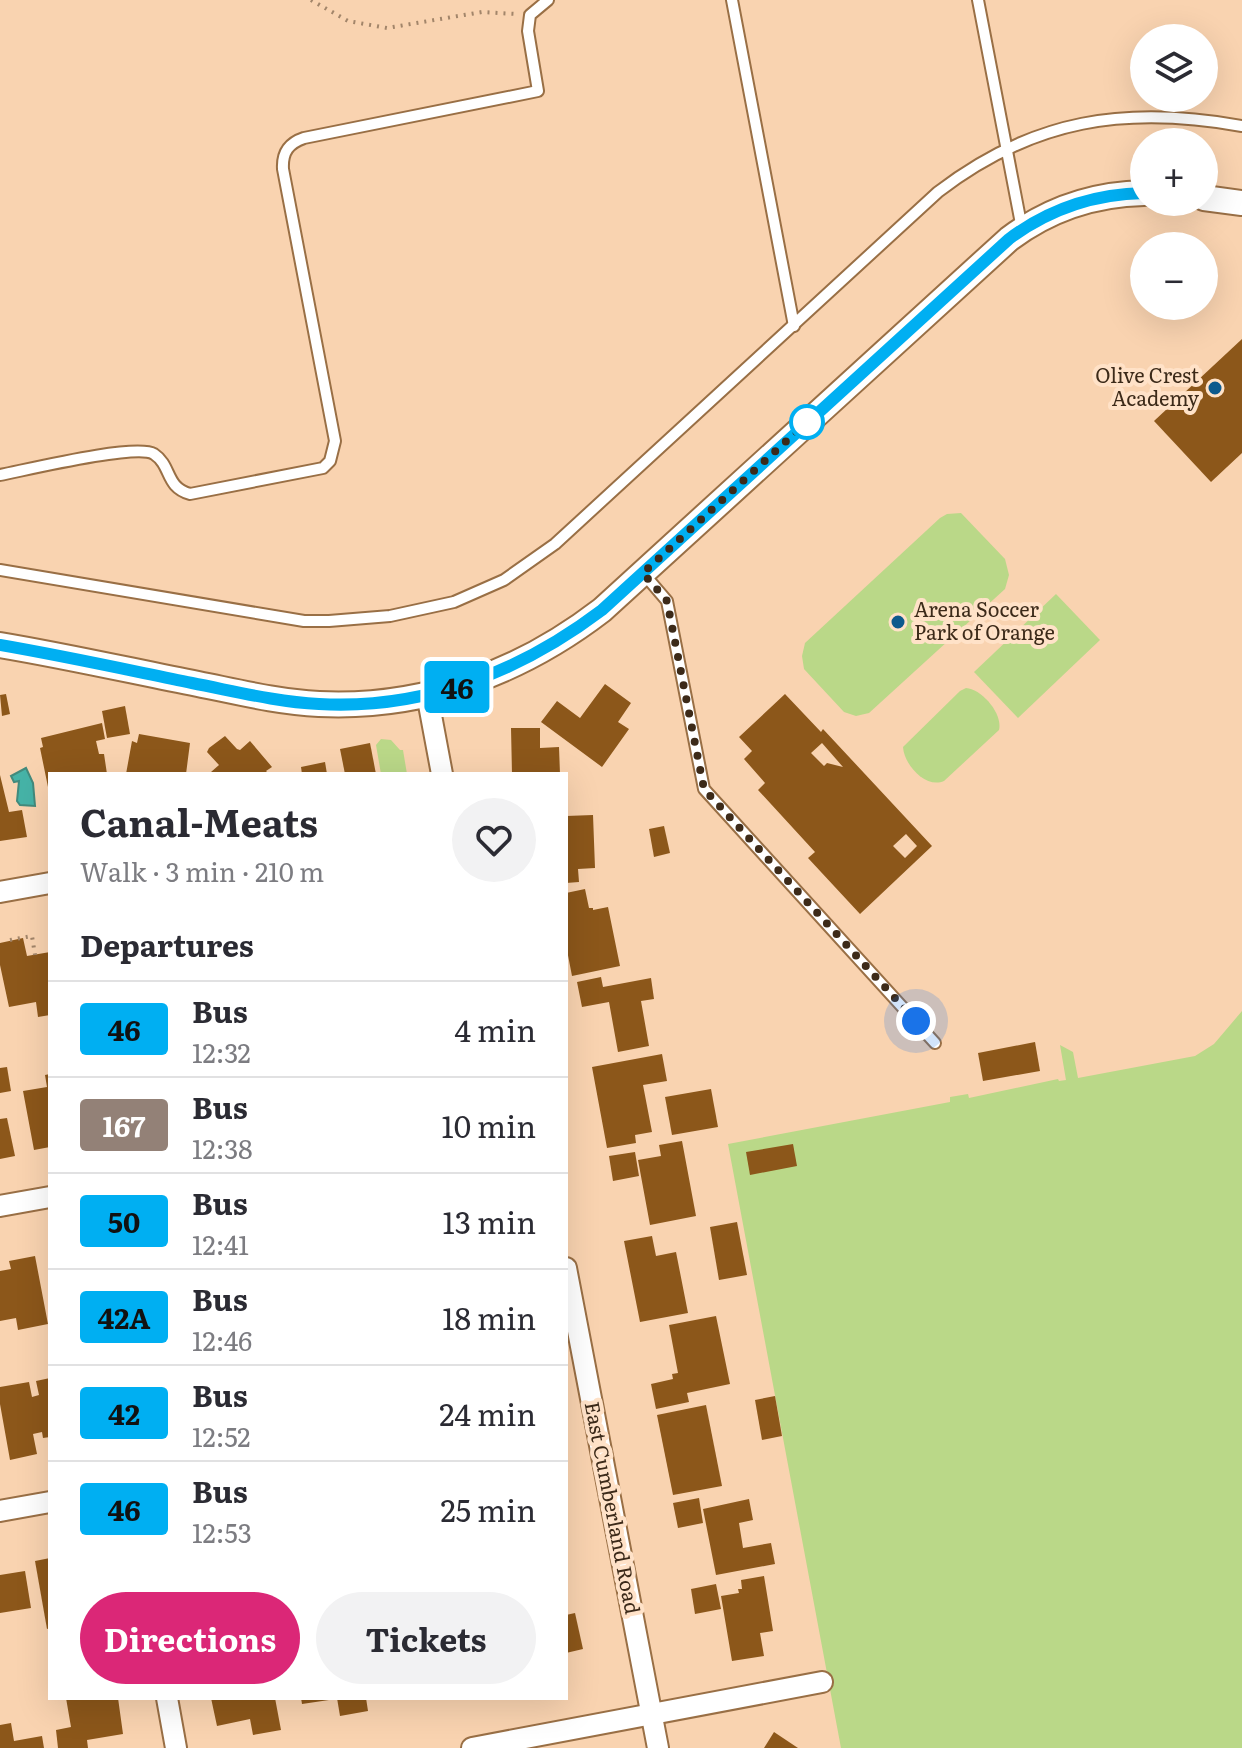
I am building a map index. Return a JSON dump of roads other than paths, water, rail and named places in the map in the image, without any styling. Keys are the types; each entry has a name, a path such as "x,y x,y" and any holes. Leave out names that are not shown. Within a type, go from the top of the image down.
{"street":[{"path":"0,645 296,702 349,704 427,694 484,678 545,650 602,610 995,250 1022,229 1073,204 1130,194"},
{"path":"1218,200 1242,203"},
{"path":"427,694 442,772"},
{"path":"0,892 48,883"},
{"path":"0,1206 48,1197"},
{"name":"East Cumberland Road","path":"568,1278 658,1748"},
{"path":"0,1511 48,1502"},
{"path":"472,1748 822,1682"},
{"path":"167,1700 176,1748"}],"lane":[{"path":"0,475 120,452 145,451 152,453 162,463 175,487 190,494 323,468 330,461 335,441 282,158 293,142 304,138 538,91 528,31 530,15 548,0"},
{"path":"732,0 794,326"},
{"path":"978,0 1022,229"},
{"path":"0,570 304,621 390,616 454,602 504,580 555,544 938,192 1006,148 1068,125 1133,115 1191,118 1242,126"},
{"path":"643,573 667,601 704,789 935,1043"}],"water":[{"path":"26,768 33,783 35,806 20,805 17,801 19,781 14,782 11,776"}],"place":[{"name":"Olive Crest Academy","path":"1215,388"},
{"name":"Arena Soccer Park of Orange","path":"898,622"}]}
